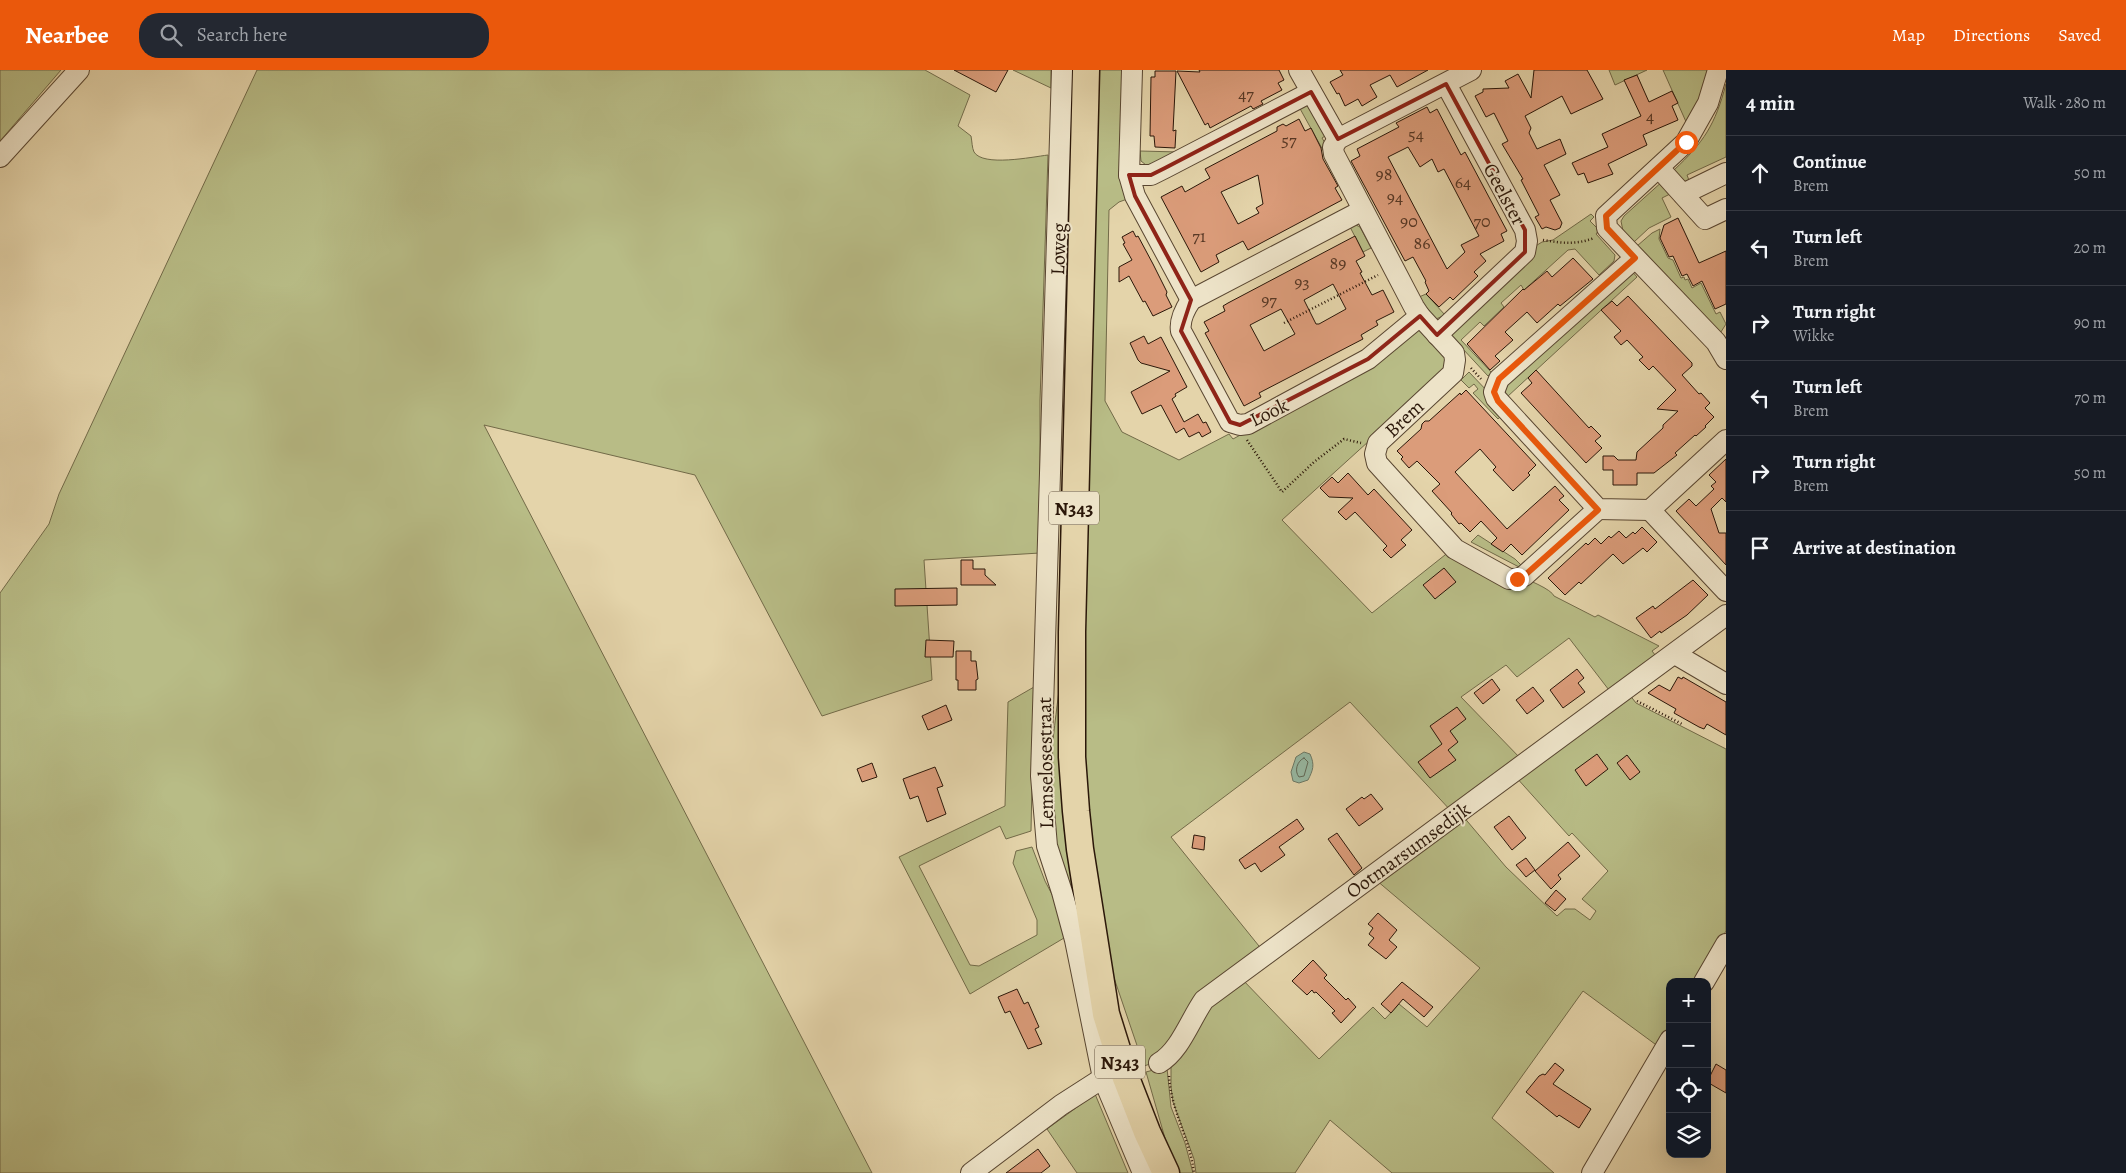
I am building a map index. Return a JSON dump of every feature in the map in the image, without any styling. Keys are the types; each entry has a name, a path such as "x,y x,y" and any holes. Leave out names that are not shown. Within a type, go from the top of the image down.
{"main road":[{"name":"N343","path":"1086,70 1074,512 1072,757 1080,849 1106,1014 1119,1058 1147,1132 1166,1173"}],"street":[{"path":"0,157 79,70"},
{"name":"Loweg","path":"1052,428 1062,70"},
{"path":"1132,70 1129,176 1135,196 1191,300 1362,210"},
{"path":"1299,70 1338,140"},
{"path":"1455,360 1454,353 1420,316 1392,267 1334,154 1333,146 1338,140 1471,70"},
{"path":"1718,70 1708,103 1686,142 1606,216 1607,228 1716,342 1726,359"},
{"name":"Geelster","path":"1437,335 1525,252 1527,241 1525,230 1446,84"},
{"path":"1129,176 1151,174 1165,168 1311,92"},
{"path":"1659,168 1705,219 1726,209"},
{"path":"1683,194 1726,173"},
{"path":"1635,258 1499,379 1494,392 1498,401 1598,510 1650,510 1726,440"},
{"name":"Look","path":"1191,300 1185,309 1180,325 1181,331 1230,422 1240,425 1248,424 1368,359 1420,316"},
{"name":"Brem","path":"1455,360 1452,373 1378,443 1375,454 1377,463 1455,549 1509,579 1517,579 1524,576 1598,510"},
{"name":"Lemselosestraat","path":"1052,428 1041,776 1044,829 1047,846 1075,940 1103,1078 1143,1173"},
{"path":"1650,510 1726,591"},
{"name":"Ootmarsumsedijk","path":"1163,1061 1174,1050 1204,1000 1726,615"},
{"path":"1674,654 1726,684"},
{"path":"1706,978 1726,944"},
{"path":"1592,1173 1666,1047"},
{"path":"970,1173 1061,1105 1103,1078"}],"path":[{"path":"1527,241 1541,240 1567,244 1583,242 1595,238 1607,228"},
{"path":"1284,323 1392,267"},
{"path":"1455,360 1464,361 1494,392"},
{"path":"1240,425 1259,459 1282,492 1314,462 1344,439 1360,442 1375,454"},
{"path":"1627,688 1636,701 1682,724"},
{"path":"1163,1061 1172,1102 1186,1141 1194,1173"}],"highlighted area":[{"path":"1446,84 1525,230 1525,252 1437,335 1420,316 1368,359 1240,425 1230,422 1181,331 1191,300 1135,196 1129,175 1151,175 1311,92 1338,139"}],"shaded area":[{"path":"0,70 61,70 0,141"},
{"path":"257,70 925,70 970,95 958,126 971,136 973,150 979,157 1008,160 1048,155 1040,401 1040,553 924,560 932,680 822,716 695,475 484,425 872,1173 0,1173 0,593 49,524 59,494"},
{"path":"1013,70 1051,70 1051,88"},
{"path":"1093,70 1123,70 1130,198 1119,202 1109,210 1105,401 1122,432 1179,460 1229,434 1233,439 1290,408 1418,329 1446,353 1445,372 1282,520 1372,613 1450,551 1538,584 1554,596 1595,617 1598,615 1659,646 1652,651 1659,660 1612,694 1569,638 1517,677 1506,665 1461,697 1522,760 1452,812 1350,702 1171,837 1263,951 1183,1020 1153,1063 1144,1066 1111,969 1081,774"},
{"path":"1609,70 1647,70 1615,85"},
{"path":"1663,70 1709,70 1703,93 1687,124"},
{"path":"1726,84 1726,157 1687,175 1690,183 1686,183 1674,170 1693,151 1707,132 1713,122"},
{"path":"1307,102 1325,136 1322,138 1325,143 1324,152 1298,105"},
{"path":"1140,151 1179,152 1156,163 1146,165 1141,161"},
{"path":"1664,180 1672,193 1662,198 1671,217 1649,228 1634,242 1623,231 1621,221 1624,216"},
{"path":"1591,214 1594,217 1590,221 1599,230 1596,234 1615,255 1614,261 1599,275 1575,249 1568,250 1524,290 1521,285 1501,303 1504,307 1484,326 1480,322 1461,340 1492,373 1488,376 1449,334 1534,247 1542,242 1553,240"},
{"path":"1356,225 1360,227 1371,248 1363,252 1350,227"},
{"path":"1660,229 1659,239 1668,258 1673,260 1681,278 1688,279 1692,288 1701,283 1716,314 1720,312 1726,324 1719,335 1637,246 1652,233"},
{"path":"1630,269 1637,277 1507,397 1505,391 1508,384"},
{"path":"1426,294 1445,315 1436,319 1427,310 1419,297"},
{"path":"1469,372 1490,394 1500,417 1498,419 1473,393 1478,389 1474,384 1469,388 1461,380"},
{"path":"1478,535 1521,565 1519,567 1471,542"},
{"path":"1061,673 1060,757 1064,828 1073,895 1056,855 1051,820 1051,757"},
{"path":"1034,687 1031,831 1006,839 1000,826 919,866 970,965 979,966 1037,935 1037,920 1013,863 1016,851 1032,847 1045,881 1057,904 1064,938 970,994 899,857 1005,806 1008,702"},
{"path":"1629,694 1636,703 1726,749 1726,931 1698,978 1666,978 1666,1035 1659,1047 1583,991 1492,1118 1554,1173 1392,1173 1330,1120 1295,1173 1196,1173 1194,1159 1173,1102 1171,1061 1197,1016 1241,978 1319,1059 1373,1007 1385,1019 1399,1004 1427,1027 1480,968 1376,880 1462,815 1506,867 1557,916 1565,909 1575,909 1590,920 1596,911 1582,899 1608,871 1572,833 1569,836 1515,776"},
{"path":"1167,1068 1171,1107 1185,1143 1193,1173 1175,1173 1146,1072"},
{"path":"1095,1094 1128,1173 1077,1173 1047,1129"}],"water":[{"path":"1304,752 1310,754 1313,767 1308,780 1299,783 1293,781 1291,772 1296,757"}],"building":[{"path":"954,70 1008,70 996,92"},
{"path":"1199,70 1279,70 1284,80 1278,83 1282,90 1261,101 1263,104 1253,109 1251,106 1210,128 1208,123 1205,125 1177,71 1200,72"},
{"path":"1340,70 1428,70 1397,87 1390,75 1370,85 1377,97 1362,106 1358,99 1345,106 1339,93 1337,94 1330,82 1343,75"},
{"path":"1534,70 1587,70 1603,99 1571,114 1562,96 1525,116 1531,128 1529,133 1537,149 1560,139 1566,154 1544,165 1560,195 1550,200 1562,223 1560,228 1555,230 1546,227 1542,229 1535,217 1539,215 1521,180 1523,179 1502,144 1508,141 1494,113 1486,117 1475,96 1483,92 1483,89 1509,88 1505,81 1518,74 1531,98"},
{"path":"1155,71 1176,71 1173,131 1176,130 1175,148 1155,147 1154,136 1150,136 1151,77 1155,77"},
{"path":"1637,75 1649,102 1672,91 1678,103 1672,106 1678,120 1643,135 1647,145 1608,164 1613,174 1588,183 1584,173 1578,175 1572,163 1608,147 1602,134 1641,116 1624,80"},
{"path":"1427,107 1430,113 1437,109 1461,155 1465,152 1507,231 1501,234 1504,241 1480,254 1486,261 1474,272 1478,276 1453,300 1450,297 1439,307 1426,294 1429,291 1426,281 1413,257 1405,261 1351,161 1360,156 1357,149 1399,127 1396,123","holes":["1408,147 1420,167 1432,159 1438,172 1444,169 1479,236 1461,245 1465,252 1447,269 1388,157"]},
{"path":"1299,119 1305,131 1311,128 1321,148 1323,159 1338,186 1335,188 1342,200 1248,250 1243,241 1216,255 1219,262 1201,272 1161,197 1182,186 1185,192 1210,178 1205,169 1277,131 1277,127 1283,124 1286,126","holes":["1258,175 1263,204 1256,208 1259,213 1238,224 1221,192"]},
{"path":"1678,218 1699,263 1726,251 1726,304 1715,309 1702,281 1693,286 1687,274 1682,276 1673,256 1669,257 1660,238 1664,225"},
{"path":"1133,231 1136,237 1138,236 1153,264 1172,307 1153,316 1129,276 1119,282 1119,267 1132,260 1123,244 1125,243 1122,237"},
{"path":"1355,236 1365,256 1356,261 1362,272 1360,273 1372,295 1383,290 1394,312 1376,321 1378,325 1361,335 1363,339 1259,393 1261,397 1244,406 1205,333 1209,331 1204,322 1225,311 1223,306","holes":["1333,284 1346,309 1316,324 1304,300","1281,309 1295,334 1264,351 1250,325"]},
{"path":"1573,258 1593,279 1560,306 1558,304 1537,323 1527,312 1505,332 1513,340 1495,356 1500,361 1490,370 1467,344 1523,289 1547,271 1552,277"},
{"path":"1628,296 1692,363 1692,366 1682,375 1710,403 1705,408 1714,417 1706,427 1675,453 1677,455 1654,473 1637,473 1637,485 1613,485 1613,470 1603,470 1603,456 1614,456 1618,460 1636,460 1637,452 1678,411 1657,409 1676,390 1653,366 1649,370 1639,360 1643,357 1627,340 1621,345 1614,337 1621,331 1601,310 1612,301 1617,306"},
{"path":"1144,336 1148,344 1161,337 1187,387 1175,394 1176,396 1172,399 1184,422 1198,414 1203,423 1206,422 1211,432 1202,437 1199,432 1189,437 1184,428 1176,433 1161,405 1142,414 1131,392 1170,371 1141,363 1138,360 1130,343"},
{"path":"1536,370 1589,428 1591,426 1601,436 1595,441 1602,448 1586,463 1521,393 1532,383 1528,378"},
{"path":"1466,390 1536,465 1528,473 1530,475 1513,491 1493,470 1496,467 1480,449 1455,472 1507,529 1555,486 1564,496 1559,500 1569,510 1522,555 1511,544 1503,552 1491,544 1497,538 1481,521 1470,532 1461,523 1459,524 1452,513 1432,491 1440,484 1417,461 1409,468 1397,451 1421,429 1425,421 1429,421 1460,393 1461,395"},
{"path":"1726,459 1726,502 1722,498 1711,509 1719,533 1726,533 1726,565 1676,511 1689,499 1696,506 1714,489 1711,486 1716,482 1709,475"},
{"path":"1348,473 1368,495 1374,489 1412,530 1401,540 1406,545 1391,558 1383,550 1387,546 1355,512 1346,520 1338,512 1353,498 1329,497 1320,488 1332,477 1338,483"},
{"path":"1642,527 1657,542 1647,552 1643,548 1623,564 1613,554 1581,584 1579,582 1565,595 1548,578 1586,543 1588,545 1595,538 1601,544 1609,536 1611,538 1619,531 1626,538 1633,532 1635,534"},
{"path":"961,560 973,560 973,569 985,569 985,575 996,585 961,585"},
{"path":"1444,568 1456,582 1435,599 1423,585"},
{"path":"1693,580 1708,595 1687,615 1651,638 1636,618 1653,606 1655,609"},
{"path":"957,588 957,605 895,606 895,589"},
{"path":"926,640 954,641 953,657 925,657"},
{"path":"956,651 971,651 971,661 976,661 978,679 976,680 976,690 958,690"},
{"path":"1577,669 1584,678 1578,683 1585,692 1563,708 1550,690"},
{"path":"1678,677 1682,679 1683,677 1726,702 1726,735 1707,724 1704,729 1699,727 1674,713 1676,709 1648,693 1659,685 1670,691"},
{"path":"1492,679 1500,690 1483,704 1474,693"},
{"path":"1533,687 1544,701 1527,714 1516,700"},
{"path":"946,705 952,720 928,730 922,716"},
{"path":"1457,707 1466,719 1450,731 1458,742 1448,750 1456,760 1430,778 1418,762 1442,744 1430,726"},
{"path":"1597,754 1608,769 1586,786 1575,770"},
{"path":"1627,755 1640,772 1630,780 1617,763"},
{"path":"872,763 877,777 862,782 857,769"},
{"path":"935,767 943,786 937,788 946,814 927,822 918,796 910,799 903,779"},
{"path":"1371,794 1383,809 1359,826 1346,809 1362,797 1364,799"},
{"path":"1509,816 1526,838 1512,850 1494,827"},
{"path":"1297,819 1304,829 1279,847 1285,855 1261,872 1255,863 1245,869 1239,860"},
{"path":"1337,833 1362,868 1354,875 1328,839"},
{"path":"1194,835 1205,837 1204,850 1192,848"},
{"path":"1568,842 1580,856 1558,875 1561,879 1551,889 1535,871"},
{"path":"1526,858 1535,870 1526,877 1516,865"},
{"path":"1556,890 1566,899 1555,911 1545,903"},
{"path":"1378,913 1397,930 1389,940 1397,947 1386,959 1368,945 1374,938 1369,934 1373,928 1368,924"},
{"path":"1313,960 1327,975 1324,978 1346,1000 1348,998 1356,1007 1341,1023 1332,1013 1335,1011 1316,992 1314,993 1312,990 1307,995 1292,981"},
{"path":"1402,982 1433,1007 1424,1017 1403,999 1391,1013 1381,1004"},
{"path":"1017,989 1024,1004 1028,1002 1039,1027 1035,1029 1042,1044 1028,1049 1010,1011 1005,1013 998,997"},
{"path":"1555,1063 1564,1070 1553,1084 1591,1109 1579,1128 1559,1115 1557,1117 1526,1092 1539,1076 1545,1075"},
{"path":"1716,1064 1726,1070 1726,1093 1711,1084 1711,1074"},
{"path":"1038,1149 1050,1166 1041,1173 1006,1173"}],"route":[{"path":"1517,579 1524,576 1598,510 1498,401 1494,392 1499,379 1635,258 1607,228 1606,216 1686,142"}]}
